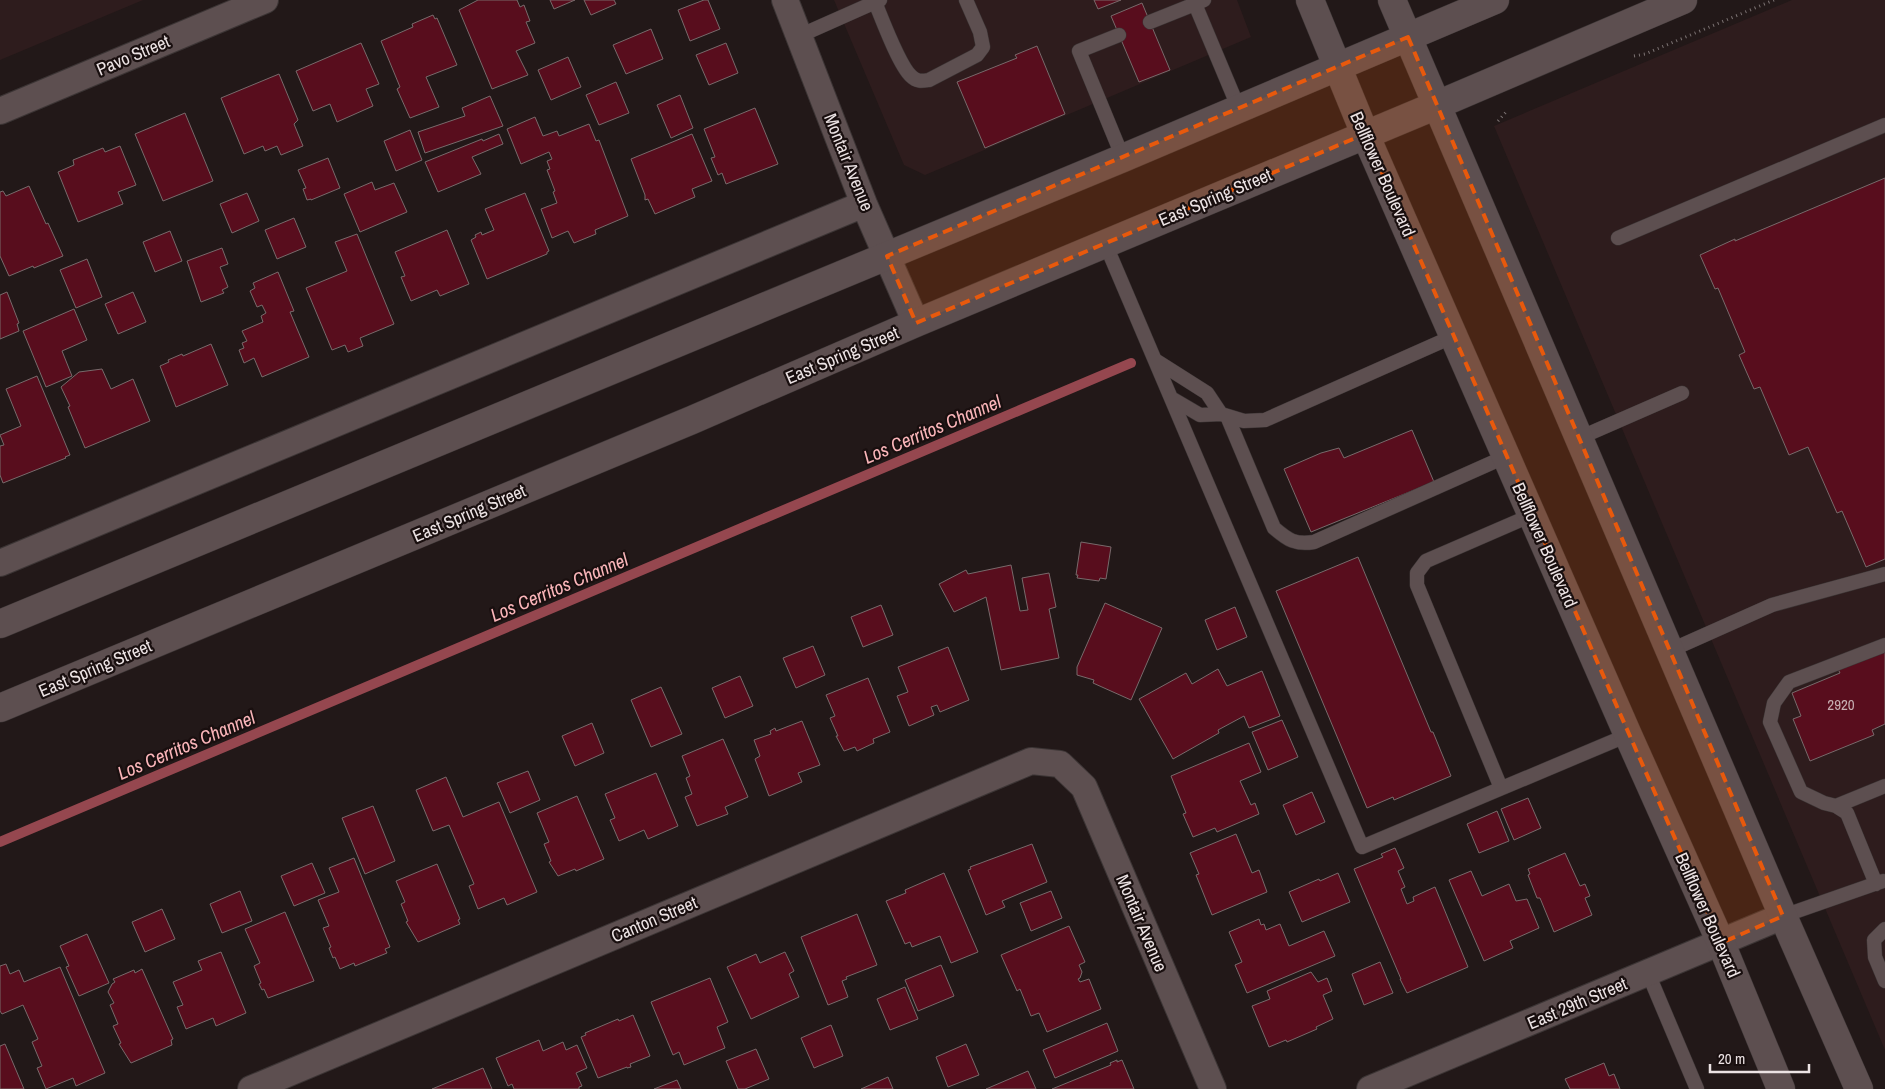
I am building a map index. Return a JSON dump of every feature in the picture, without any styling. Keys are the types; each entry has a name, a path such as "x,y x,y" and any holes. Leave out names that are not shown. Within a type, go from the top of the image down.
{"main road":[{"name":"Bellflower Boulevard","path":"1310,0 1365,134 1721,943 1781,1089"},
{"path":"1392,0 1783,916 1859,1089"},
{"path":"0,624 1123,158 1495,0"},
{"name":"East Spring Street","path":"0,708 664,431 1683,0"}],"street":[{"name":"Pavo Street","path":"0,110 265,0"},
{"name":"Montair Avenue","path":"785,0 864,204 916,323"},
{"path":"0,563 864,204"},
{"name":"Canton Street","path":"251,1089 1031,761 1060,764"},
{"name":"Montair Avenue","path":"1060,764 1084,787 1213,1089"},
{"name":"East 29th Street","path":"1370,1089 1783,916"}],"lane":[{"path":"799,36 877,1 903,67 912,77 921,82 929,80 977,55 983,47 980,32 966,0"},
{"path":"1150,22 1197,1 1239,109"},
{"path":"1119,35 1079,51 1123,158"},
{"path":"1618,238 1885,125"},
{"path":"1105,243 1362,846 1628,735"},
{"path":"1171,398 1200,415 1224,415 1244,421 1265,420 1454,336"},
{"path":"1155,360 1207,393 1224,415 1274,528 1284,537 1300,544 1314,542 1507,456"},
{"path":"1579,438 1682,393"},
{"path":"1501,788 1417,585 1417,573 1426,561 1532,514"},
{"path":"1671,650 1772,605 1885,574"},
{"path":"1783,916 1881,882 1847,813 1836,806 1824,803 1801,792 1770,722 1774,703 1789,682 1885,645"},
{"path":"1836,806 1885,786"},
{"path":"1885,929 1874,940 1875,957 1885,981"},
{"path":"1648,973 1697,1089"}],"highlighted area":[{"path":"1408,37 1783,916 1721,943 1365,134 916,323 887,256"}],"shaded area":[{"path":"0,0 143,0 0,60"},
{"path":"834,0 1237,0 1251,37 925,175 904,165"},
{"path":"1792,0 1885,0 1885,1050 1494,126"}],"building":[{"path":"478,0 517,0 520,7 524,5 530,21 526,22 535,43 516,51 528,75 492,89 459,10"},
{"path":"550,0 575,0 554,9"},
{"path":"584,0 614,0 616,4 591,15"},
{"path":"708,0 720,29 690,41 678,10"},
{"path":"1094,0 1121,0 1098,9"},
{"path":"1142,3 1170,70 1139,82 1111,16"},
{"path":"433,15 435,19 437,18 457,65 426,77 439,107 410,118 397,89 400,87 381,41 413,27 412,24"},
{"path":"651,29 663,59 626,74 613,45"},
{"path":"361,43 379,84 366,89 373,106 337,122 330,104 313,111 296,71"},
{"path":"726,43 738,73 709,85 696,55"},
{"path":"1037,46 1065,114 985,148 957,82 1017,58 1015,55"},
{"path":"568,57 581,87 551,100 538,70"},
{"path":"279,74 298,120 294,124 303,146 281,155 277,146 265,151 263,146 244,154 221,98"},
{"path":"616,82 629,113 599,125 586,95"},
{"path":"680,95 693,128 671,138 657,105"},
{"path":"490,96 503,126 425,153 418,132 465,116 462,108"},
{"path":"755,108 778,164 726,184 722,173 718,175 711,158 715,157 704,129"},
{"path":"185,113 213,181 163,201 135,134"},
{"path":"535,117 543,136 557,131 559,136 589,124 596,141 599,140 628,216 595,230 596,234 574,243 568,231 552,238 541,209 557,203 553,192 555,191 547,170 550,169 547,161 552,159 549,152 521,164 507,129"},
{"path":"410,130 422,160 396,171 384,141"},
{"path":"499,134 503,144 472,157 481,174 438,192 425,162"},
{"path":"692,134 712,181 692,189 695,197 655,214 648,199 645,200 645,195 631,159"},
{"path":"120,146 136,185 118,192 123,204 78,222 58,172 74,165 73,160 103,148 105,152"},
{"path":"328,158 340,188 307,200 303,189 306,188 298,170"},
{"path":"1885,178 1885,559 1866,567 1842,511 1837,513 1808,447 1789,455 1760,387 1754,389 1739,355 1745,352 1718,288 1715,289 1700,255"},
{"path":"372,182 375,190 394,183 407,212 360,232 344,194"},
{"path":"29,186 63,256 9,276 0,256 0,192 3,191 6,196"},
{"path":"247,193 259,221 232,233 220,204"},
{"path":"525,193 549,251 547,254 487,279 471,240 481,232 482,235 494,230 485,209"},
{"path":"294,218 306,247 277,259 265,230"},
{"path":"447,230 469,284 440,296 437,290 411,301 401,277 405,276 395,252"},
{"path":"170,231 182,261 155,272 143,242"},
{"path":"357,234 394,324 360,338 363,346 348,352 345,345 332,350 306,288 347,271 335,242"},
{"path":"222,248 228,264 220,267 228,287 222,290 224,293 201,302 187,261"},
{"path":"87,259 102,297 76,308 60,270"},
{"path":"278,272 294,311 290,312 309,357 262,377 254,358 244,363 239,350 244,348 242,343 247,341 242,331 263,322 261,316 266,313 262,305 257,307 250,291 255,288 253,283"},
{"path":"7,292 19,323 17,324 19,331 0,339 0,295"},
{"path":"133,292 146,322 118,334 105,304"},
{"path":"74,309 87,340 62,351 72,376 46,387 23,331"},
{"path":"211,344 228,385 176,407 160,366 169,362 168,360"},
{"path":"102,369 111,389 133,379 150,421 85,448 61,387 79,372"},
{"path":"37,376 70,455 3,483 0,475 0,446 4,445 0,435 21,426 6,389"},
{"path":"1412,430 1434,482 1311,532 1284,469 1321,453 1339,448 1344,458"},
{"path":"1081,542 1111,547 1106,579 1100,578 1099,581 1077,578"},
{"path":"1358,557 1451,776 1394,800 1393,797 1367,808 1276,591"},
{"path":"1011,565 1020,611 1028,610 1022,578 1049,573 1056,607 1049,609 1059,658 1001,670 986,597 954,612 939,584 966,570 968,574"},
{"path":"1105,603 1162,628 1131,700 1093,683 1094,680 1077,675 1077,667"},
{"path":"881,605 893,635 863,647 851,617"},
{"path":"1235,607 1247,637 1217,650 1205,620"},
{"path":"813,646 825,675 796,688 783,658"},
{"path":"948,647 969,700 940,712 937,705 931,707 934,715 909,726 897,696 908,692 898,667"},
{"path":"1885,649 1885,724 1872,730 1874,735 1810,761 1793,719 1801,716 1792,693 1840,673 1838,669"},
{"path":"1218,669 1227,686 1262,671 1280,716 1249,728 1244,716 1218,730 1219,733 1173,759 1139,699 1186,673 1192,684"},
{"path":"740,676 753,706 725,718 712,688"},
{"path":"868,678 890,732 873,739 874,743 857,751 855,747 844,751 836,736 838,736 830,718 835,716 826,695"},
{"path":"661,687 682,734 651,747 631,700"},
{"path":"1282,720 1298,757 1268,770 1252,732"},
{"path":"802,721 820,765 798,773 802,782 769,796 755,759 760,756 754,740 771,734 770,731 775,728 776,731"},
{"path":"592,723 604,753 575,766 562,736"},
{"path":"723,739 748,797 725,807 728,814 697,826 685,797 692,794 686,778 690,776 682,756"},
{"path":"1249,743 1261,772 1240,781 1251,805 1255,803 1259,814 1217,832 1215,828 1193,837 1183,814 1186,813 1171,776"},
{"path":"528,771 540,800 510,813 497,783"},
{"path":"656,773 678,826 648,839 644,830 619,841 610,820 615,818 605,794"},
{"path":"446,777 463,817 499,802 537,892 507,905 504,898 478,909 469,886 474,884 449,825 433,831 416,790"},
{"path":"1312,792 1325,822 1296,835 1283,805"},
{"path":"577,796 604,859 576,871 575,869 558,876 549,862 551,861 544,844 549,842 537,813"},
{"path":"1528,798 1541,828 1514,840 1501,809"},
{"path":"373,806 395,861 365,874 342,818"},
{"path":"1497,811 1509,841 1479,853 1467,824"},
{"path":"1236,834 1252,873 1259,870 1267,892 1212,915 1196,875 1199,874 1190,853"},
{"path":"1032,844 1047,882 1002,901 1005,907 986,915 968,870 971,869 970,867"},
{"path":"1395,848 1404,868 1398,871 1405,887 1401,889 1407,904 1414,901 1413,897 1435,887 1468,967 1407,993 1354,869 1383,857 1381,854"},
{"path":"1565,853 1580,886 1585,884 1590,896 1585,898 1592,915 1554,932 1540,898 1537,898 1528,875 1530,874 1528,869"},
{"path":"354,858 390,947 385,949 387,953 355,966 354,963 340,969 329,948 331,947 323,928 329,926 318,900 339,892 329,868"},
{"path":"312,863 325,893 294,906 281,876"},
{"path":"437,864 460,919 458,920 460,924 418,942 406,922 408,921 401,904 405,902 396,881"},
{"path":"1471,871 1482,896 1509,884 1516,901 1527,899 1539,928 1510,941 1513,948 1484,961 1449,880"},
{"path":"944,873 978,952 951,963 940,936 912,947 910,942 905,944 886,901 906,893 905,890"},
{"path":"1338,873 1350,902 1302,922 1289,892"},
{"path":"240,891 252,921 222,933 210,904"},
{"path":"1051,891 1062,918 1031,931 1020,903"},
{"path":"162,909 175,939 145,952 132,922"},
{"path":"285,912 314,981 268,998 264,989 262,990 259,984 261,983 254,966 260,963 245,929"},
{"path":"857,914 877,965 846,977 847,979 842,981 848,997 828,1005 801,937"},
{"path":"1259,919 1261,925 1264,924 1266,930 1280,924 1289,946 1324,931 1335,956 1247,993 1235,965 1242,962 1229,932"},
{"path":"1069,926 1085,962 1079,965 1082,972 1078,979 1080,982 1089,979 1101,1009 1047,1032 1039,1013 1031,1016 1020,989 1017,991 1001,955"},
{"path":"87,934 109,983 79,996 66,967 69,966 60,946"},
{"path":"221,952 246,1013 216,1026 213,1018 186,1029 177,1007 183,1005 173,982 202,970 198,961"},
{"path":"785,952 794,971 789,974 799,997 751,1019 727,967 756,954 760,963"},
{"path":"1380,962 1393,993 1364,1005 1352,974"},
{"path":"6,964 10,974 19,970 24,982 60,967 105,1073 76,1086 73,1078 46,1089 37,1068 42,1066 32,1042 38,1039 23,1005 2,1014 0,1011 0,966"},
{"path":"941,965 954,996 918,1011 905,980"},
{"path":"142,969 173,1039 171,1040 172,1045 131,1063 119,1044 121,1043 113,1026 118,1024 110,1005 114,1003 108,992 115,982 113,979 134,970 135,973"},
{"path":"1311,972 1318,982 1327,978 1332,991 1323,995 1333,1019 1316,1027 1317,1029 1287,1042 1286,1040 1269,1047 1252,1006 1270,999 1267,991"},
{"path":"710,978 728,1022 717,1027 725,1048 684,1065 679,1052 673,1055 651,1002"},
{"path":"905,987 918,1019 890,1030 877,999"},
{"path":"633,1015 650,1056 630,1064 631,1067 598,1078 581,1037 586,1035 585,1033 618,1019 619,1021"},
{"path":"1107,1023 1118,1051 1055,1078 1043,1050"},
{"path":"831,1025 843,1056 814,1068 801,1038"},
{"path":"539,1040 543,1051 563,1042 566,1050 577,1045 587,1068 576,1073 582,1086 579,1089 514,1089 512,1084 508,1086 496,1058"},
{"path":"5,1044 24,1089 0,1089 0,1046"},
{"path":"966,1044 979,1075 948,1087 936,1057"},
{"path":"756,1049 769,1079 745,1089 738,1089 726,1061"},
{"path":"1117,1060 1117,1062 1122,1060 1134,1089 1052,1089 1111,1065 1110,1063"},
{"path":"1604,1063 1609,1076 1614,1074 1620,1089 1570,1089 1565,1079"},
{"path":"483,1068 492,1089 432,1089"},
{"path":"1028,1071 1036,1089 986,1089"},
{"path":"888,1077 893,1089 861,1089"},
{"path":"677,1080 681,1089 654,1089"}],"waterway":[{"name":"Los Cerritos Channel","path":"0,842 1131,363"}]}
